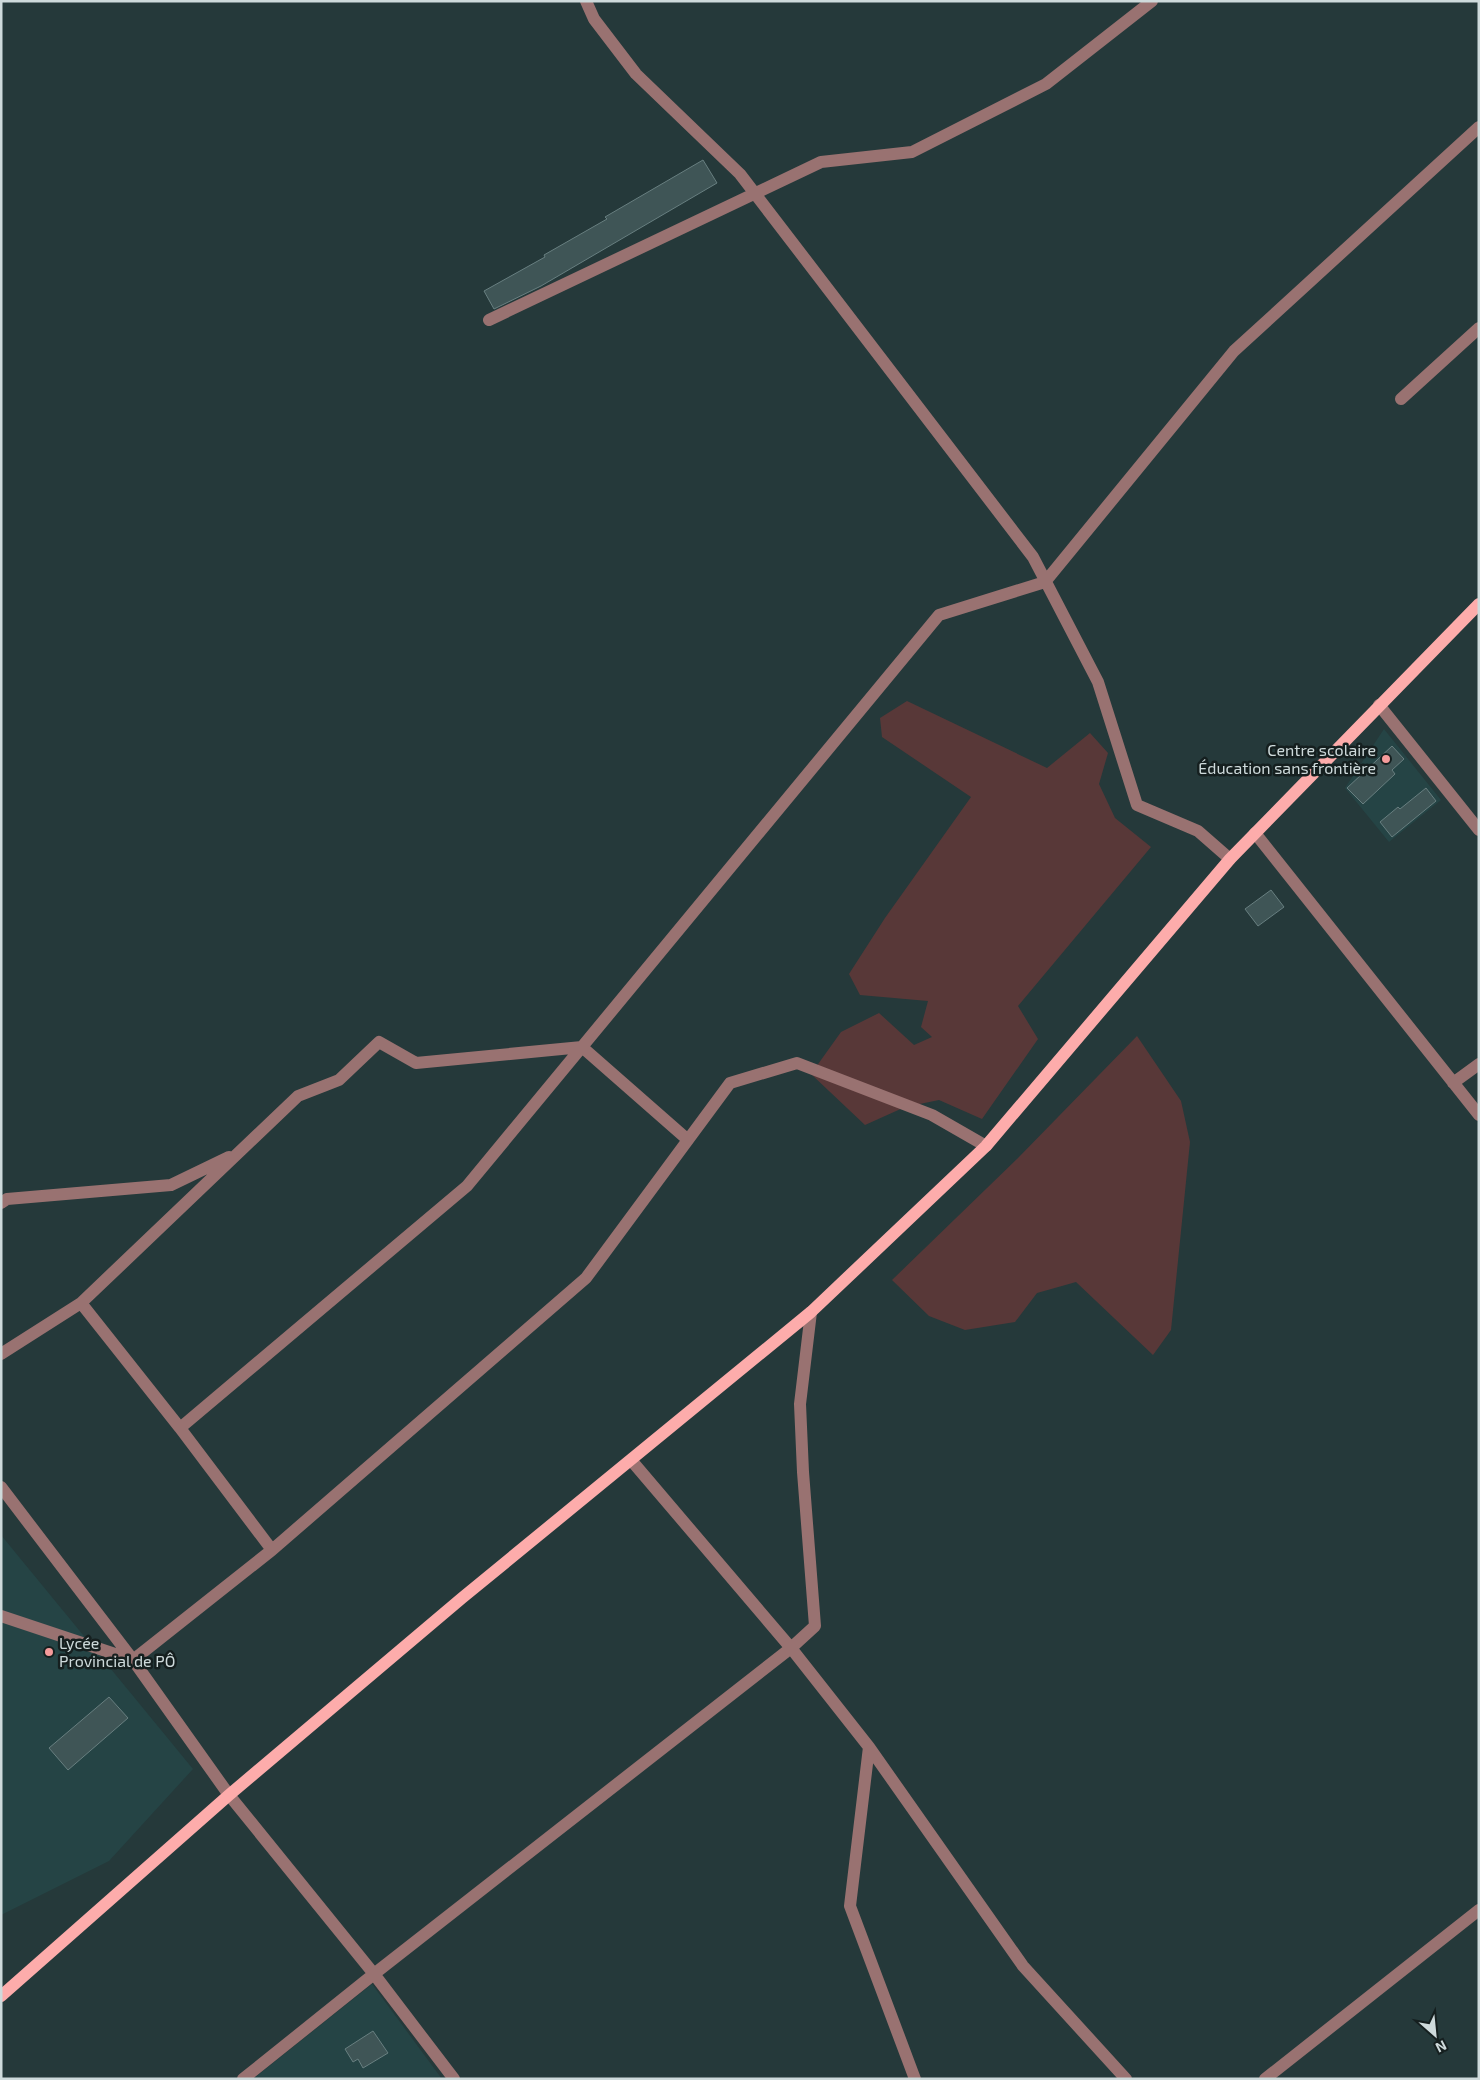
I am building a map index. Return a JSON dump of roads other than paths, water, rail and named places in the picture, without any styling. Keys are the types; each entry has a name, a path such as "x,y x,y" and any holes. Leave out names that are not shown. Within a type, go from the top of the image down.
{"main road":[{"path":"1,1996 229,1794 462,1598 811,1312 986,1146 1230,859 1479,604"}],"street":[{"path":"586,1 594,19 636,74 740,174 1033,557 1098,682 1137,805 1198,831 1230,859"},
{"path":"489,320 821,162 912,152 1046,84 1152,1"},
{"path":"180,1428 467,1186 940,615 1045,582 1234,351 1479,127"},
{"path":"1401,399 1479,328"},
{"path":"1379,705 1479,830"},
{"path":"1255,833 1479,1116"},
{"path":"1,1354 80,1303 298,1096 339,1080 379,1042 416,1063 582,1047 688,1140"},
{"path":"132,1660 272,1550 586,1278 730,1083 797,1063 932,1115 986,1146"},
{"path":"1453,1083 1479,1064"},
{"path":"3,1201 171,1185 240,1152"},
{"path":"80,1303 180,1428 272,1550"},
{"path":"243,2079 374,1974 791,1648 815,1626 803,1472 800,1404 811,1312"},
{"path":"632,1460 791,1648 868,1747 1023,1966 1126,2079"},
{"path":"1,1487 132,1660 229,1794 374,1974 454,2079"},
{"path":"1,1616 132,1660"},
{"path":"868,1747 850,1906 914,2079"},
{"path":"1265,2079 1479,1910"}],"place":[{"name":"Centre scolaire Éducation sans frontière","path":"1386,759"},
{"name":"Lycée Provincial de PÔ","path":"49,1652"}]}
